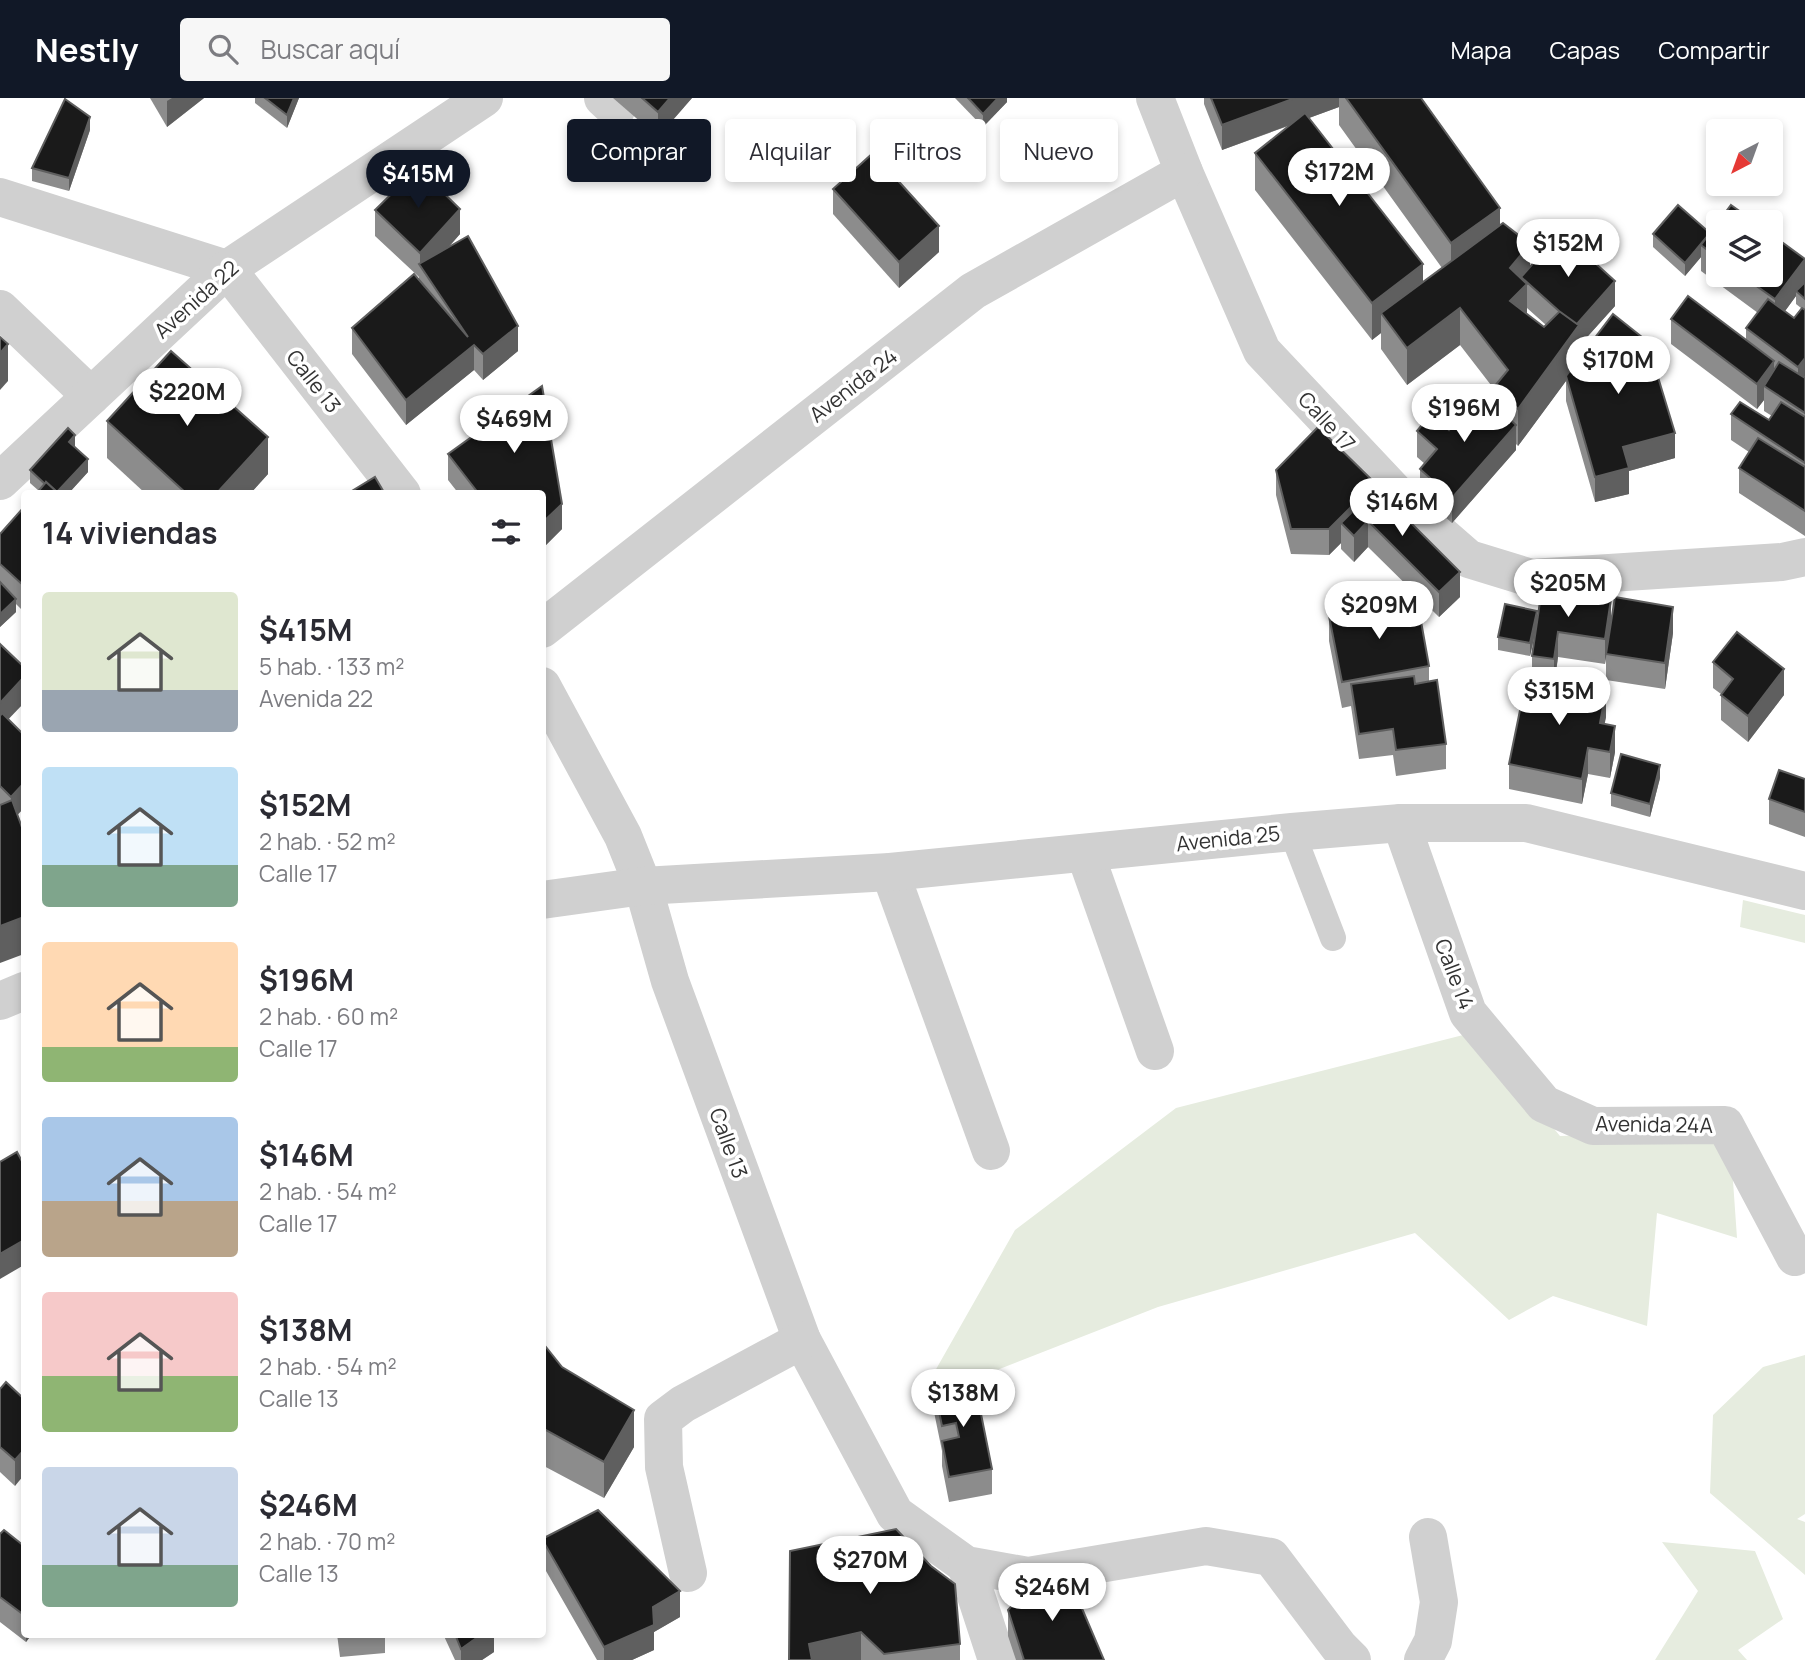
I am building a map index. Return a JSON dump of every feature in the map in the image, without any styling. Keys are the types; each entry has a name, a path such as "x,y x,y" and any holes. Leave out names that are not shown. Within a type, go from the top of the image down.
{"street":[{"name":"Avenida 22","path":"0,481 226,269 484,98"},
{"name":"Calle 17","path":"1155,98 1184,172 1262,351 1408,506 1469,559 1531,578 1782,562 1805,556"},
{"name":"Avenida 24","path":"546,626 973,291 1184,172"},
{"path":"0,197 226,269"},
{"name":"Calle 13","path":"226,269 399,490"},
{"path":"0,309 91,396"},
{"name":"Calle 13","path":"546,694 623,836 643,886 670,981 802,1340 895,1514 966,1565"},
{"name":"Avenida 25","path":"546,899 643,886 890,872 1401,823 1526,823 1805,891"},
{"name":"Calle 14","path":"1401,823 1468,1013 1544,1104"},
{"path":"1085,853 1155,1051"},
{"path":"890,872 991,1151"},
{"path":"0,1000 21,991"},
{"name":"Avenida 24A","path":"1544,1104 1593,1126 1726,1125 1795,1257"},
{"path":"688,1573 664,1467 663,1419 683,1404 802,1340"},
{"path":"1423,1660 1433,1642 1439,1602 1429,1537"},
{"path":"997,1660 966,1565 1028,1576 1206,1546 1271,1557 1339,1647 1352,1660"}],"lane":[{"path":"1292,832 1333,938"}],"shaded area":[{"path":"1743,900 1805,915 1805,943 1740,927"},
{"path":"1475,1032 1560,1136 1671,1133 1730,1138 1737,1238 1657,1213 1647,1326 1553,1296 1509,1320 1415,1233 1158,1307 918,1401 1015,1230 1176,1108"},
{"path":"1805,1355 1805,1514 1797,1519 1805,1522 1805,1575 1710,1493 1713,1415 1763,1367"},
{"path":"1662,1542 1755,1551 1783,1619 1738,1650 1747,1660 1655,1660 1698,1591"}],"building":[{"path":"265,98 294,98 287,115"},
{"path":"642,98 670,98 658,112"},
{"path":"968,98 998,98 983,114"},
{"path":"1211,98 1295,98 1222,125"},
{"path":"1346,98 1421,98 1500,208 1451,243"},
{"path":"65,99 90,117 69,178 32,168"},
{"path":"1305,113 1423,264 1372,303 1255,153"},
{"path":"870,156 870,182 899,182 939,226 899,262 833,189 841,182 856,182 856,168"},
{"path":"418,168 460,209 420,253 375,210"},
{"path":"1678,205 1706,230 1706,238 1685,263 1653,234"},
{"path":"1503,223 1530,244 1510,268 1527,284 1510,301 1544,327 1560,311 1579,325 1518,409 1494,387 1508,370 1460,308 1407,348 1381,313"},
{"path":"1561,232 1615,281 1577,324 1521,277"},
{"path":"468,236 518,326 483,354 474,345 406,400 352,328 414,274 468,337 419,264"},
{"path":"1783,243 1805,259 1775,299 1758,287 1783,287"},
{"path":"1805,282 1805,299 1796,291"},
{"path":"1688,296 1774,361 1757,384 1671,319"},
{"path":"1768,299 1794,318 1802,308 1805,310 1805,358 1798,367 1746,328"},
{"path":"1613,314 1647,341 1675,433 1623,447 1629,468 1595,477 1566,376"},
{"path":"0,337 8,344 0,353"},
{"path":"171,351 268,437 220,490 183,490 107,421"},
{"path":"1779,362 1805,378 1805,413 1764,386"},
{"path":"542,386 562,504 546,519 546,490 476,490 448,454"},
{"path":"1481,394 1516,425 1452,498 1420,469 1437,449 1417,431 1431,414 1449,430"},
{"path":"1740,402 1769,420 1781,402 1805,417 1805,463 1731,414"},
{"path":"1318,427 1375,483 1329,529 1291,529 1276,470"},
{"path":"68,428 75,435 69,442 88,459 59,490 55,490 46,482 45,484 30,470"},
{"path":"1758,438 1805,467 1805,511 1739,468"},
{"path":"375,477 383,490 354,490"},
{"path":"46,482 55,490 39,490"},
{"path":"1376,488 1460,572 1439,592 1368,521 1354,536 1341,523"},
{"path":"21,510 21,583 0,564 0,534"},
{"path":"0,582 16,599 0,614"},
{"path":"1542,588 1611,599 1605,639 1558,632 1554,659 1532,656"},
{"path":"1615,597 1673,607 1665,663 1606,654"},
{"path":"1417,599 1429,666 1342,682 1329,616"},
{"path":"1505,604 1537,611 1530,643 1498,637"},
{"path":"1737,632 1784,669 1748,716 1721,695 1733,679 1713,662"},
{"path":"0,644 21,664 21,680 0,703"},
{"path":"1414,676 1415,684 1437,680 1446,744 1396,750 1393,729 1359,734 1351,684"},
{"path":"1527,676 1606,691 1600,723 1615,726 1610,752 1588,748 1582,779 1509,764"},
{"path":"2,713 21,732 21,786 11,797 0,786"},
{"path":"1621,754 1660,765 1650,804 1611,793"},
{"path":"1779,770 1805,779 1805,812 1769,799"},
{"path":"12,800 21,825 21,918 0,926 0,805"},
{"path":"17,1152 21,1159 21,1242 0,1254 0,1162"},
{"path":"546,1347 562,1367 634,1410 604,1462 546,1430"},
{"path":"974,1379 992,1469 949,1477 942,1441 959,1437 956,1423 942,1426 934,1387"},
{"path":"6,1382 21,1396 21,1453 15,1460 0,1447 0,1389"},
{"path":"598,1510 680,1591 653,1607 654,1625 604,1647 546,1546 546,1537"},
{"path":"896,1529 931,1566 955,1584 960,1644 884,1654 861,1632 809,1644 812,1660 789,1660 790,1551"},
{"path":"4,1530 21,1544 21,1613 0,1597 0,1534"},
{"path":"1069,1578 1104,1660 1024,1660 1008,1610 1020,1597 1021,1580"},
{"path":"457,1638 476,1638 461,1649"}]}
